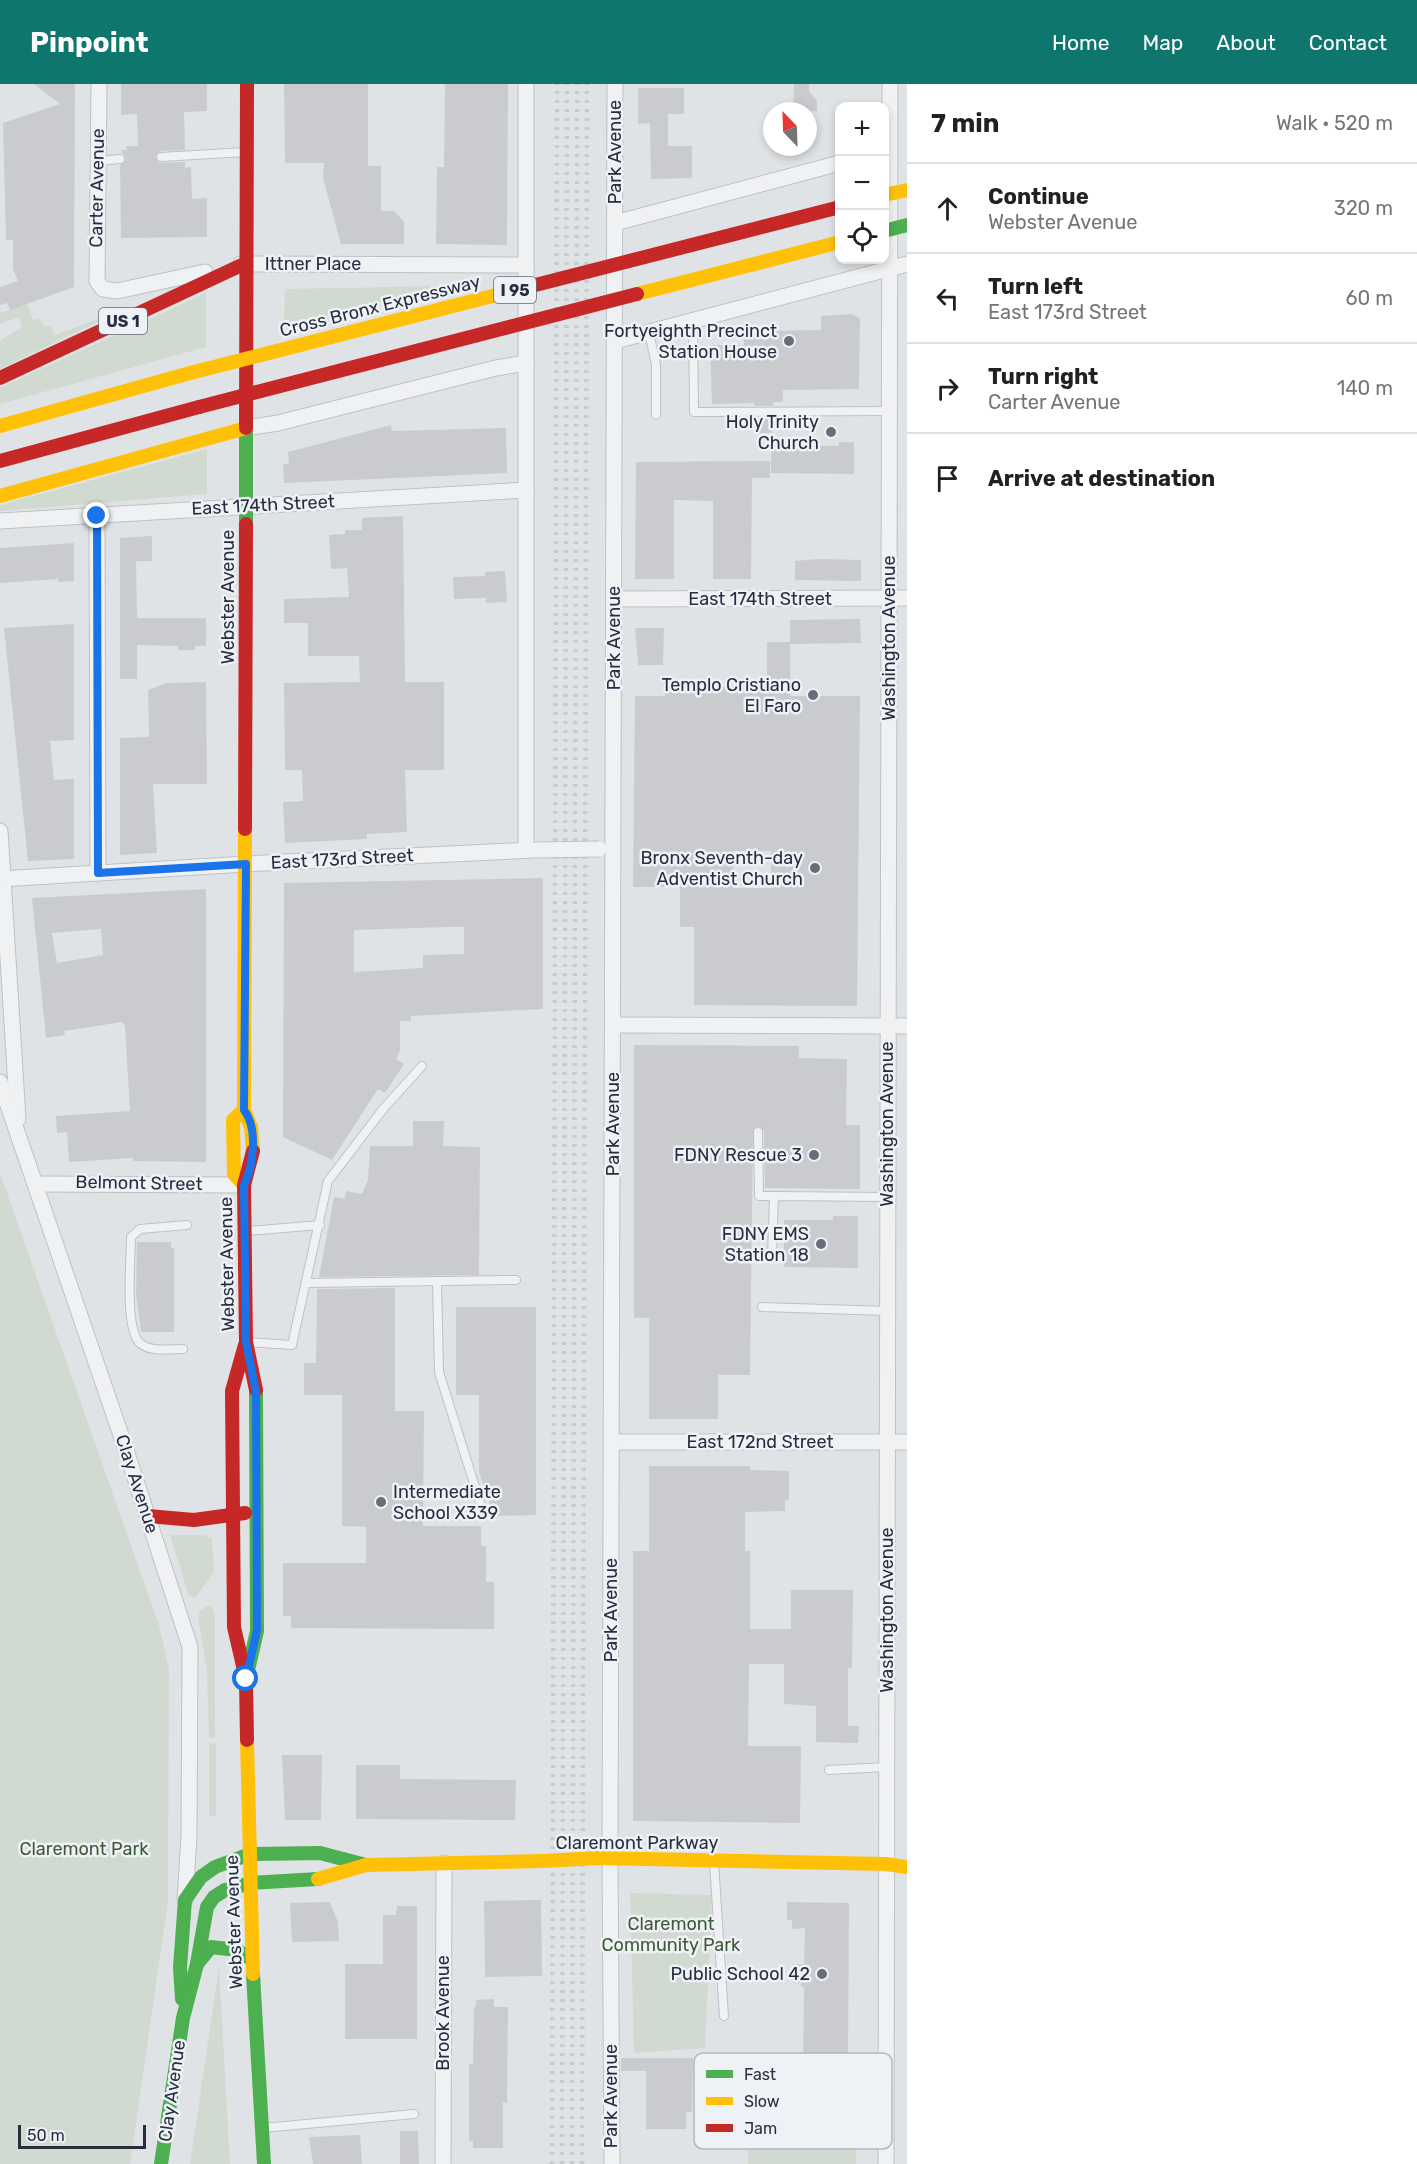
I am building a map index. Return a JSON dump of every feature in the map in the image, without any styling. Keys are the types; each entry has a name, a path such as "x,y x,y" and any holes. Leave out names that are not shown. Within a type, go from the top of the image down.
{"main road":[{"name":"Webster Avenue","path":"246,1679 257,1630 256,1392 246,1342 244,1185 234,1174 233,1120 244,1110 247,84"},
{"path":"889,194 907,190"},
{"name":"Cross Bronx Expressway","path":"0,426 190,373 835,208"},
{"path":"889,230 907,225"},
{"name":"I 95","path":"0,461 199,407 835,243"},
{"name":"US 1","path":"0,378 246,263"},
{"path":"0,495 246,428"},
{"name":"Webster Avenue","path":"246,1342 232,1391 234,1627 246,1679 252,1960 264,2164"},
{"path":"148,1516 194,1520 257,1511"},
{"name":"Claremont Parkway","path":"250,1854 320,1853 366,1865"},
{"path":"185,1900 201,1877 215,1867 250,1854"},
{"name":"Claremont Parkway","path":"250,1883 320,1879 366,1865 604,1858 886,1864 907,1867"},
{"name":"Clay Avenue","path":"161,2164 183,2018 197,1965 207,1906 225,1890 250,1883"},
{"name":"Clay Avenue","path":"183,2018 180,1967 185,1900"},
{"path":"197,1965 212,1947 237,1950 252,1960"}],"street":[{"name":"Carter Avenue","path":"99,84 96,276 104,289"},
{"path":"526,84 526,490 531,850"},
{"name":"Park Avenue","path":"612,2164 604,1858 612,1443 613,1025 606,849 614,599 615,84"},
{"name":"Washington Avenue","path":"889,106 890,84"},
{"name":"Washington Avenue","path":"886,2053 889,598 887,156"},
{"path":"615,224 835,164"},
{"name":"Ittner Place","path":"104,289 117,291 246,263 526,265"},
{"path":"615,341 907,264"},
{"path":"246,428 278,423 496,368 526,363"},
{"name":"East 174th Street","path":"0,521 526,490"},
{"path":"97,516 98,873"},
{"name":"East 174th Street","path":"614,599 907,598"},
{"path":"0,831 18,1136"},
{"name":"East 173rd Street","path":"2,879 246,864 531,850 606,849"},
{"path":"613,1025 907,1026"},
{"name":"Clay Avenue","path":"0,1082 148,1516 190,1647 189,1837 185,1900"},
{"name":"Belmont Street","path":"34,1184 244,1185"},
{"name":"East 172nd Street","path":"612,1443 907,1442"},
{"name":"Brook Avenue","path":"443,2164 444,1863"}],"lane":[{"path":"161,157 247,152"},
{"path":"98,161 120,159"},
{"path":"693,320 694,412 889,411"},
{"path":"649,332 656,364 656,415"},
{"path":"246,1342 292,1345 328,1181 384,1108 422,1066"},
{"path":"758,1132 759,1196 887,1197"},
{"path":"772,1257 774,1196"},
{"path":"183,1349 148,1348 139,1343 131,1328 131,1238 140,1229 187,1225"},
{"path":"246,1231 320,1225"},
{"path":"307,1283 516,1280"},
{"path":"437,1281 439,1372 481,1506"},
{"path":"762,1307 887,1311"},
{"path":"830,1770 886,1767"},
{"path":"714,1860 724,2016"},
{"path":"262,2128 414,2114"}],"green space":[{"path":"443,286 284,327 285,289"},
{"path":"206,293 206,347 0,404 0,388"},
{"path":"27,303 33,320 40,318 43,326 51,326 55,335 129,307 0,369 0,341 22,327 19,317 0,324 0,313"},
{"path":"207,449 207,494 0,511 0,505"},
{"name":"Claremont Park","path":"0,1173 159,1625 169,1669 168,1902 130,2164 0,2164"},
{"path":"170,1535 205,1535 212,1539 214,1572 196,1597 189,1596"},
{"path":"207,1606 212,1607 215,1615 215,1738 209,1738 207,1672 198,1618 200,1611"},
{"path":"216,1743 216,1816 209,1816 209,1744"},
{"name":"Claremont Community Park","path":"630,1893 712,1895 705,2048 634,2053"},
{"path":"219,1967 230,2164 190,2164"},
{"path":"748,2149 856,2149 856,2164 748,2164"}],"building":[{"path":"34,84 75,84 74,287 10,310 7,303 0,305 0,287 18,281 13,269 13,240 6,240 3,123 60,104"},
{"path":"121,84 207,84 207,111 184,112 185,150 160,151 155,157 159,163 185,162 185,168 191,167 192,199 207,198 207,237 121,238 120,165 126,159 121,150 127,150 126,146 138,146 137,114 121,115"},
{"path":"284,84 368,84 368,166 381,166 381,211 394,211 404,222 404,244 341,244 323,178 324,163 285,163"},
{"path":"445,84 508,84 507,245 436,244 437,167 444,167"},
{"path":"794,84 809,84 809,91 817,102 793,102"},
{"path":"638,88 684,88 684,114 668,114 668,146 692,146 692,178 651,179 650,123 638,124"},
{"path":"852,314 860,318 859,389 783,390 783,402 773,402 773,406 754,406 754,403 712,404 710,345 744,345 744,336 766,335 766,331 821,330 821,316"},
{"path":"754,418 772,418 772,433 754,433"},
{"path":"391,425 392,431 506,428 507,473 284,483 283,464 289,464 288,452"},
{"path":"839,442 854,442 854,474 771,473 771,446 839,446"},
{"path":"770,461 770,478 752,478 751,579 713,579 713,501 674,500 674,579 635,579 636,462"},
{"path":"403,516 405,682 444,682 444,770 405,770 407,832 367,834 367,839 285,843 283,802 303,801 302,770 285,770 284,683 360,682 359,656 308,656 308,623 284,623 284,599 349,597 347,568 331,569 329,535 345,534 345,530 362,530 362,518"},
{"path":"152,536 152,561 136,561 137,618 206,618 206,646 195,646 195,650 178,650 178,646 137,645 137,679 120,679 120,538"},
{"path":"74,543 74,581 58,582 58,579 0,583 0,548"},
{"path":"861,560 861,581 795,580 795,561"},
{"path":"505,571 507,602 486,603 486,598 454,599 453,577 485,576 485,572"},
{"path":"860,619 861,643 790,644 790,696 860,696 857,1006 694,1005 694,927 680,927 680,887 633,887 635,696 665,696 665,686 767,686 767,642 790,642 790,620","holes":["733,851 771,851 771,888 733,888"]},
{"path":"74,624 74,740 50,741 54,780 74,779 74,859 28,861 4,628"},
{"path":"635,628 664,628 663,665 638,665"},
{"path":"206,682 207,784 153,784 157,853 120,855 120,738 149,737 148,690 167,683"},
{"path":"543,878 543,1009 411,1016 411,1021 400,1021 400,1051 396,1059 404,1064 385,1093 378,1089 332,1160 283,1137 284,883","holes":["464,927 464,954 423,955 423,968 354,972 354,930"]},
{"path":"206,889 206,1162 133,1161 133,1158 69,1162 67,1132 57,1133 56,1116 130,1111 125,1026 122,1022 64,1031 65,1035 46,1038 32,898","holes":["101,929 103,955 57,963 52,933"]},
{"path":"634,1045 799,1046 799,1058 847,1059 846,1125 860,1125 860,1189 765,1188 764,1131 758,1126 753,1130 750,1375 718,1375 718,1419 649,1419 649,1318 634,1318"},
{"path":"413,1121 444,1121 443,1146 480,1147 479,1275 319,1277 334,1197 345,1199 346,1191 362,1194 368,1180 370,1146 413,1146"},
{"name":"FDNY EMS Station 18","path":"833,1216 858,1216 858,1268 784,1267 784,1220 833,1220"},
{"path":"137,1242 171,1242 171,1248 174,1248 174,1332 141,1332 136,1294"},
{"path":"395,1288 395,1411 424,1411 423,1526 481,1526 481,1546 486,1546 486,1582 494,1582 494,1629 291,1628 291,1616 283,1616 283,1563 366,1563 366,1527 342,1526 342,1395 304,1395 304,1363 316,1363 317,1289"},
{"path":"456,1307 536,1307 536,1515 494,1516 479,1472 479,1395 456,1395"},
{"path":"649,1466 750,1466 750,1470 789,1471 789,1500 785,1500 785,1511 745,1512 745,1551 750,1551 750,1629 791,1629 791,1590 853,1590 852,1668 848,1668 848,1726 859,1726 858,1743 816,1742 816,1706 784,1704 784,1664 749,1664 748,1746 801,1746 800,1823 633,1821 633,1551 649,1551"},
{"path":"282,1755 322,1755 321,1820 285,1820"},
{"path":"356,1765 400,1765 400,1779 516,1780 515,1820 356,1819"},
{"path":"541,1900 542,1976 485,1977 484,1901"},
{"path":"330,1902 338,1922 339,1941 292,1942 290,1903"},
{"name":"Public School 42","path":"787,1902 849,1903 848,2053 803,2053 804,1987 801,1987 801,1983 793,1983 793,1964 804,1964 805,1928 792,1929 792,1920 787,1920"},
{"path":"397,1906 417,1906 417,2039 345,2039 345,1964 383,1964 383,1915 396,1915"},
{"path":"494,1999 494,2007 508,2007 507,2103 503,2102 503,2148 473,2148 473,2141 469,2141 469,2064 473,2064 474,2007 476,2007 476,2000"},
{"path":"621,2058 693,2058 692,2112 686,2112 686,2129 646,2129 646,2071 621,2071"},
{"path":"400,2131 418,2131 419,2164 400,2164"},
{"path":"360,2135 362,2164 313,2164 309,2137"}],"railway":[{"path":"552,2164 557,84"},
{"path":"562,2164 567,84"},
{"path":"572,2164 577,84"},
{"path":"582,2164 587,84"}],"traffic: fast":[{"path":"889,230 907,225"},
{"path":"246,428 246,524"},
{"path":"246,1679 257,1631 256,1390"},
{"path":"182,1999 180,1967 185,1900 201,1877 215,1867 250,1854 320,1853 366,1865"},
{"path":"161,2164 183,2018 197,1964 207,1907 214,1897 225,1890 251,1883 318,1879"},
{"path":"197,1964 211,1947 237,1950 252,1960"},
{"path":"253,1974 264,2164"}],"traffic: slow":[{"path":"889,194 907,190"},
{"path":"637,294 835,243"},
{"path":"190,373 512,291"},
{"path":"0,426 190,373"},
{"path":"0,496 246,428"},
{"path":"245,829 244,1110 251,1127 253,1151"},
{"path":"244,1110 233,1120 234,1174 244,1185"},
{"path":"247,1740 253,1974"},
{"path":"598,1858 886,1864 907,1867"},
{"path":"543,1861 598,1858"},
{"path":"318,1879 366,1865 543,1861"}],"traffic: jam":[{"path":"246,428 247,84"},
{"path":"512,291 835,208"},
{"path":"0,378 246,263"},
{"path":"199,407 637,294"},
{"path":"0,461 199,407"},
{"path":"245,829 246,524"},
{"path":"253,1151 244,1185 246,1342 256,1390"},
{"path":"245,1345 232,1391 234,1627 246,1679 247,1740"},
{"path":"148,1516 194,1520 245,1513"}],"place":[{"name":"Fortyeighth Precinct Station House","path":"789,341"},
{"name":"Holy Trinity Church","path":"831,432"},
{"name":"Templo Cristiano El Faro","path":"813,695"},
{"name":"Bronx Seventh-day Adventist Church","path":"815,868"},
{"name":"FDNY Rescue 3","path":"814,1155"},
{"name":"FDNY EMS Station 18","path":"821,1244"},
{"name":"Intermediate School X339","path":"381,1502"},
{"name":"Public School 42","path":"822,1974"}],"route":[{"path":"97,516 98,873 246,864 244,1110 252,1120 251,1171 244,1185 246,1342 256,1392 257,1630 246,1679"}]}
